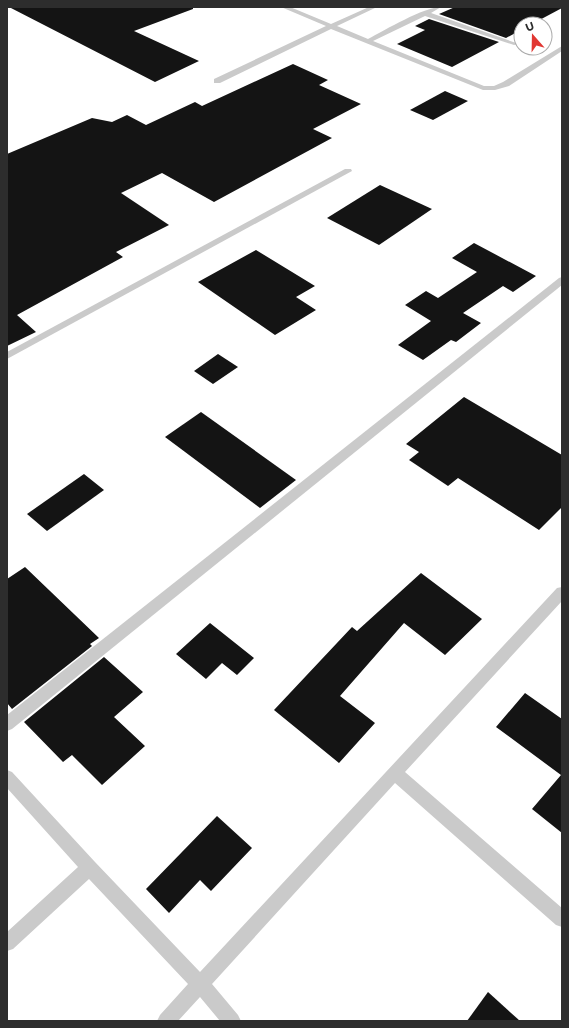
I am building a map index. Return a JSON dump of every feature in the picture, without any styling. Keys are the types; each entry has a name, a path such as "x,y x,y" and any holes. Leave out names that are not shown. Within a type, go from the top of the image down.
{"lane":[{"path":"284,7 483,88 491,88 506,84 562,48"},
{"path":"217,81 374,7"},
{"path":"368,41 438,7"},
{"path":"424,13 513,43"},
{"path":"7,356 348,171"},
{"path":"7,724 562,280"},
{"path":"166,1021 562,592"},
{"path":"395,773 562,918"},
{"path":"7,777 89,868 200,984 232,1021"},
{"path":"7,943 89,868"}],"building":[{"path":"9,7 193,7 193,9 134,31 199,61 155,82"},
{"path":"455,7 562,7 547,16 513,16 513,34 506,38 439,14"},
{"path":"429,19 499,42 452,67 397,44 425,30 415,26"},
{"path":"293,64 328,80 319,85 361,104 313,129 332,138 214,202 162,173 121,193 169,225 116,252 123,257 17,315 36,332 7,346 7,154 92,118 112,122 127,115 146,125 195,102 202,106"},
{"path":"445,91 468,101 433,120 410,110"},
{"path":"380,185 432,209 379,245 327,218"},
{"path":"474,243 536,276 513,292 503,286 463,313 481,323 456,342 451,340 423,360 398,345 431,321 405,305 426,291 438,298 477,272 452,258"},
{"path":"256,250 315,286 296,297 316,310 275,335 198,282"},
{"path":"218,354 238,367 213,384 194,371"},
{"path":"464,397 562,455 562,507 539,530 458,478 448,486 409,460 419,452 406,444"},
{"path":"201,412 296,480 260,508 165,437"},
{"path":"84,474 104,490 47,531 27,514"},
{"path":"25,567 99,638 90,644 92,646 12,709 7,703 7,579"},
{"path":"421,573 482,619 445,655 404,623 340,696 375,723 339,763 274,710 352,627 357,631"},
{"path":"210,623 254,658 237,675 222,663 206,679 176,654"},
{"path":"104,657 143,692 114,717 145,746 102,785 72,755 63,762 24,722"},
{"path":"525,693 562,719 562,833 532,809 561,775 496,727"},
{"path":"217,816 252,848 211,891 200,880 169,913 146,889"},
{"path":"488,992 520,1021 467,1021"}]}
